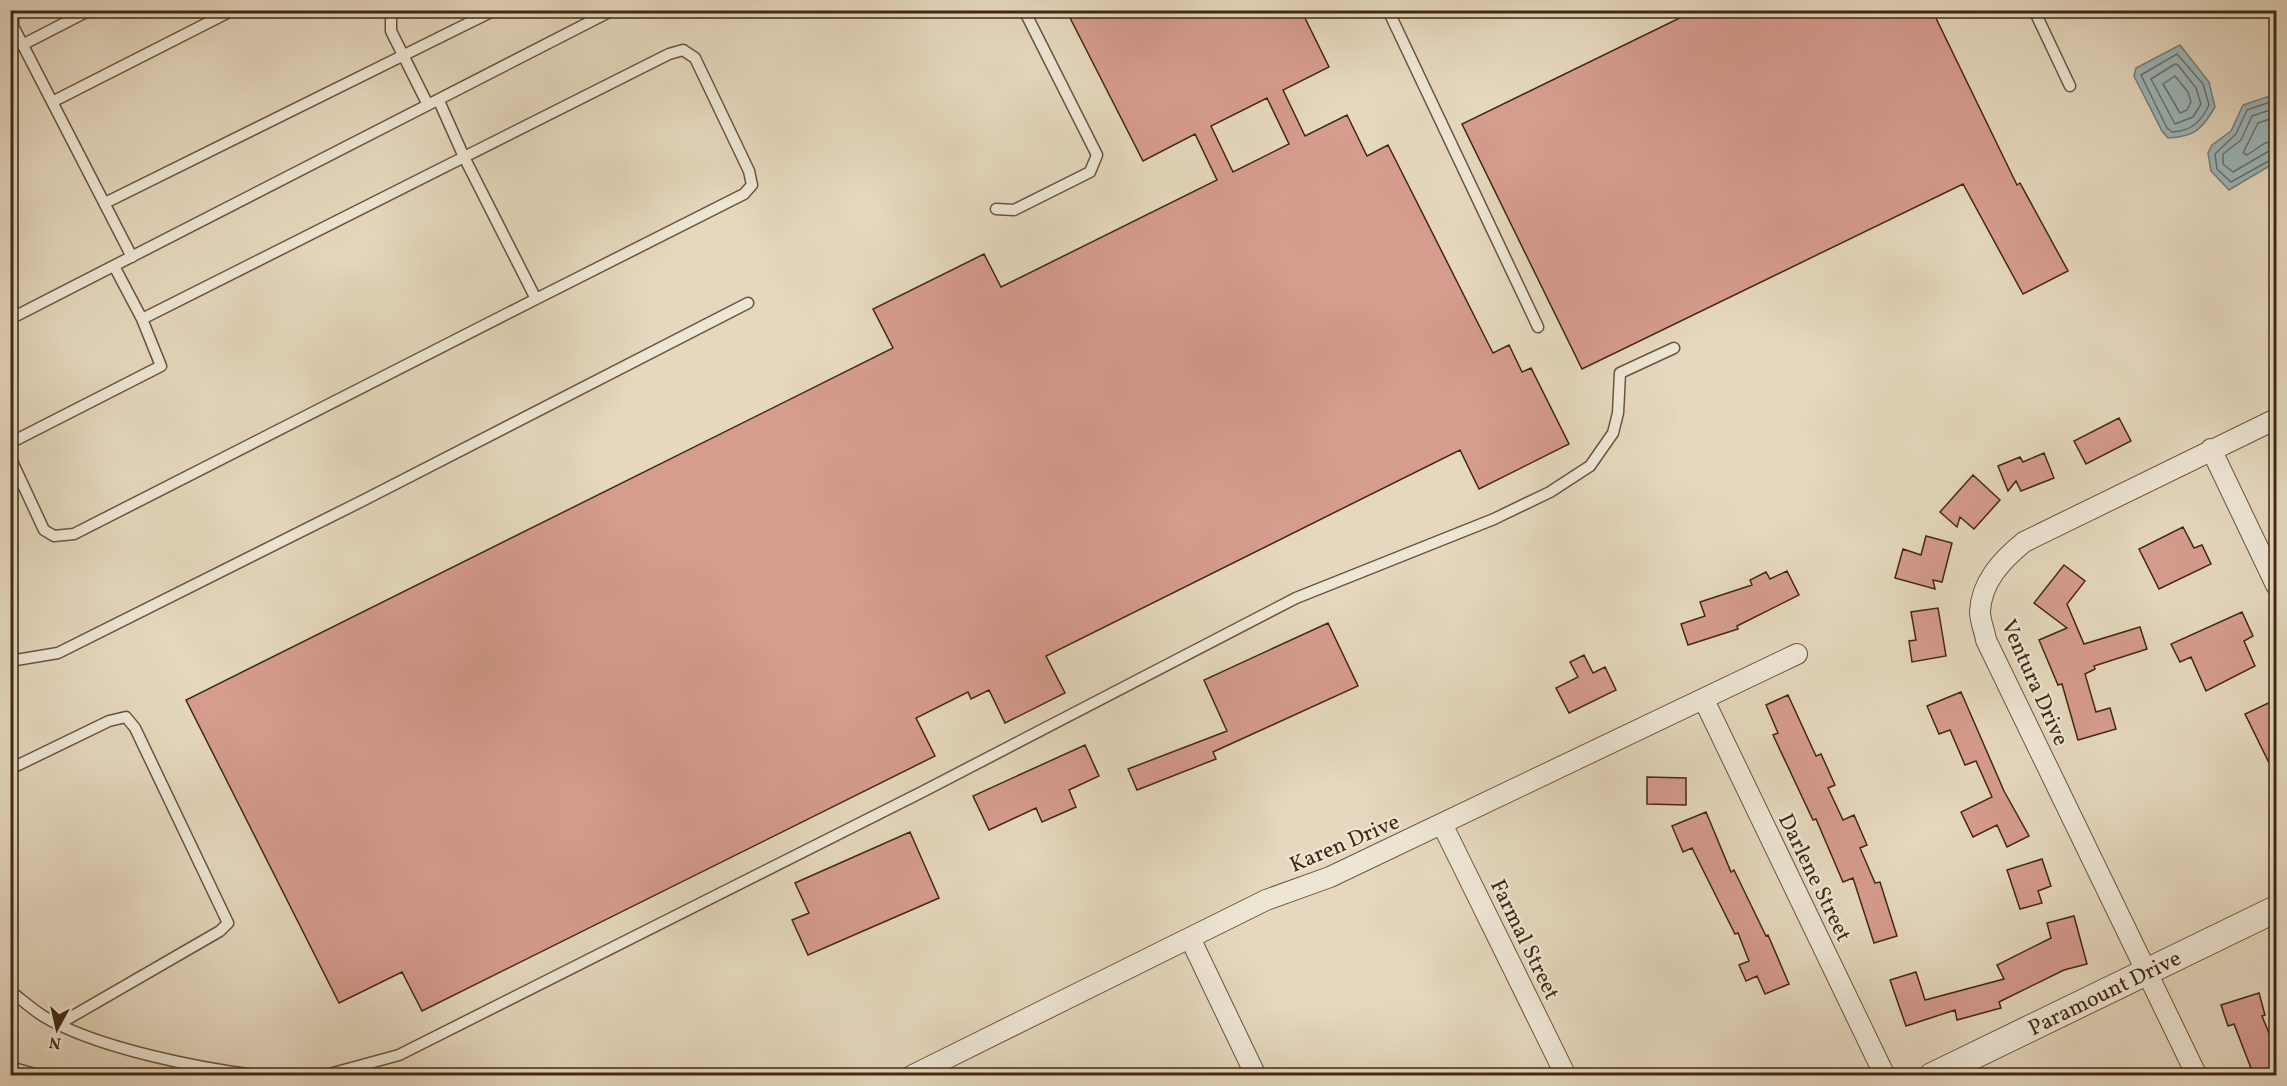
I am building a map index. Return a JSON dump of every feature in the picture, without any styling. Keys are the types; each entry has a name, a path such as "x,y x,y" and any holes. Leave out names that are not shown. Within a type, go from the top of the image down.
{"street":[{"name":"Ventura Drive","path":"2197,1076 1986,640 1980,613 1987,584 2001,561 2024,542 2211,449 2277,419"},
{"path":"2211,449 2277,585"},
{"name":"Karen Drive","path":"911,1076 944,1069 1266,900 1330,877 1797,654"},
{"name":"Darlene Street","path":"1704,700 1885,1076"},
{"name":"Farmal Street","path":"1442,824 1566,1076"},
{"name":"Paramount Drive","path":"1932,1076 2277,909"},
{"path":"1190,938 1256,1076"}],"lane":[{"path":"13,10 12,26 132,257"},
{"path":"22,45 90,10"},
{"path":"52,102 233,10"},
{"path":"391,10 391,31 402,56 434,103 464,157 536,299"},
{"path":"105,203 495,10"},
{"path":"10,319 613,10"},
{"path":"996,209 1014,210 1090,172 1097,155 1024,10"},
{"path":"1388,10 1538,327"},
{"path":"2034,10 2070,86"},
{"path":"10,457 44,530 54,536 74,534 744,194 752,185 749,171 695,57 684,50 669,54 142,319"},
{"path":"10,442 161,366 142,319 114,266"},
{"path":"10,661 58,653 374,495 748,303"},
{"path":"322,1076 399,1055 922,792 1296,598 1494,519 1550,492 1590,465 1613,433 1618,413 1620,373 1674,348"},
{"path":"10,770 109,721 126,717 135,728 228,923 220,931 59,1024"},
{"path":"10,991 43,1016 82,1034 152,1055 225,1071 263,1076"},
{"path":"10,1067 42,1076"}],"water":[{"path":"2180,45 2209,82 2215,107 2202,126 2191,134 2168,138 2162,131 2134,76 2136,68"},
{"path":"2276,94 2276,162 2229,190 2211,171 2208,153 2212,145 2231,131 2243,105"}],"building":[{"path":"1066,10 1301,10 1329,67 1283,90 1305,136 1347,115 1367,156 1388,145 1493,353 1509,345 1522,372 1531,368 1569,444 1479,489 1460,450 1046,656 1065,693 1005,723 989,690 971,699 968,692 916,718 935,756 422,1011 402,972 339,1003 186,700 893,348 873,309 984,254 1001,287 1217,180 1195,134 1143,161","holes":["1267,98 1289,144 1233,172 1211,126"]},
{"path":"1696,10 1932,10 2017,185 2020,183 2068,271 2023,294 1963,184 1582,369 1462,124"},
{"path":"2119,418 2131,441 2086,464 2074,441"},
{"path":"2044,453 2054,478 2021,491 2016,481 2008,491 1998,466 2020,457 2023,462"},
{"path":"1973,475 2000,500 1974,529 1960,517 1957,527 1940,512"},
{"path":"2183,527 2194,548 2202,545 2211,564 2159,589 2139,549"},
{"path":"1926,536 1952,543 1942,582 1933,580 1935,589 1895,578 1903,549 1921,555"},
{"path":"2064,565 2085,581 2067,604 2084,644 2140,627 2147,649 2094,666 2095,669 2085,674 2096,712 2110,708 2116,729 2078,740 2062,684 2058,685 2039,640 2067,628 2034,603"},
{"path":"1787,571 1799,595 1737,626 1738,629 1688,645 1681,624 1705,616 1700,602 1752,585 1750,580 1766,572 1770,579"},
{"path":"1938,608 1946,656 1912,662 1909,641 1916,640 1911,612"},
{"path":"2242,612 2253,636 2244,641 2255,666 2206,691 2191,657 2180,662 2171,644"},
{"path":"1328,623 1358,686 1213,752 1216,759 1137,790 1128,769 1227,731 1204,680"},
{"path":"1584,655 1593,673 1605,667 1616,690 1569,713 1556,688 1578,677 1570,662"},
{"path":"1961,692 2004,791 2029,836 2007,847 1997,825 1973,837 1961,812 1992,797 1976,761 1965,765 1950,730 1939,734 1927,706"},
{"path":"1788,695 1816,756 1821,754 1835,785 1828,788 1843,820 1854,815 1867,845 1860,848 1875,883 1880,882 1897,936 1874,943 1853,878 1843,882 1816,819 1813,820 1773,735 1778,733 1766,705"},
{"path":"2277,699 2277,779 2245,714"},
{"path":"1085,745 1099,776 1069,790 1076,807 1042,822 1036,808 989,830 973,796"},
{"path":"1647,777 1686,778 1686,805 1647,804"},
{"path":"1706,812 1731,872 1734,870 1766,936 1768,935 1789,984 1765,994 1757,976 1746,981 1739,965 1749,961 1738,933 1735,934 1692,848 1683,852 1672,826"},
{"path":"910,832 939,898 808,955 792,920 809,913 795,883"},
{"path":"2042,859 2051,886 2038,891 2042,903 2020,909 2007,870"},
{"path":"2074,916 2087,964 2064,970 1999,1002 2001,1008 1957,1020 1955,1010 1906,1026 1890,980 1916,972 1925,1000 2004,979 1997,965 2051,938 2047,923"},
{"path":"2259,993 2265,1015 2262,1016 2277,1053 2277,1076 2254,1076 2234,1024 2228,1026 2221,1005"}]}
